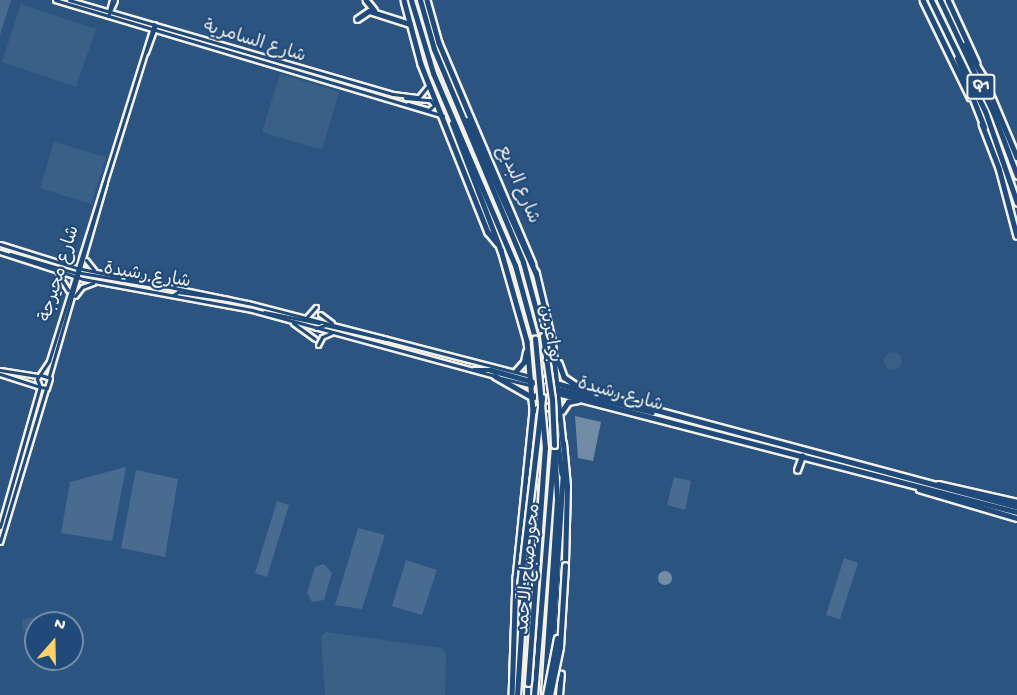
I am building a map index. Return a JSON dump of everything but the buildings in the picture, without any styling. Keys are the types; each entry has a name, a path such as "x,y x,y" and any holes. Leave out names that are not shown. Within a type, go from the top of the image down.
{"highway":[{"name":"بو اعرين","path":"411,0 427,57 516,265 535,338 543,396 542,502 526,695"},
{"name":"بو اعرين","path":"420,0 434,49 520,255 543,336 552,399 557,469"},
{"name":"Q1","path":"931,0 985,111 1017,203"},
{"name":"Q1","path":"940,0 993,112 1017,176"},
{"path":"951,26 983,77"},
{"path":"956,50 984,128"},
{"path":"458,108 480,144 536,274"},
{"path":"451,115 501,251"},
{"path":"520,644 519,594 543,396"},
{"path":"548,695 560,647 565,565 567,486 563,442"},
{"name":"محور صباح الاحمد","path":"534,695 554,445"},
{"path":"528,683 526,632 534,502 532,446"},
{"path":"548,695 559,513 557,469"},
{"path":"548,695 544,688 557,469"},
{"path":"517,695 529,513 526,490"},
{"path":"548,695 565,544"}],"main road":[{"path":"366,0 371,9 397,17 406,12"},
{"path":"404,0 428,80 488,232 501,251"},
{"name":"شارع البديع","path":"427,0 439,43 517,219 536,274 552,339 558,388"},
{"path":"923,0 984,128 1017,236"},
{"path":"948,0 1017,158"},
{"path":"357,19 369,11 410,24"},
{"name":"بو اعرين","path":"501,251 517,298 527,341 533,400 532,446 516,577 512,695"},
{"path":"517,298 530,324 544,386"},
{"path":"552,339 561,372 569,382 630,404"},
{"path":"516,371 524,362 527,341"},
{"path":"495,376 527,392 533,400 544,386 552,382 556,369"},
{"path":"474,370 491,370 544,386 645,411 658,411"},
{"name":"شارع رشيدة","path":"532,381 542,379 552,382 558,388 580,399 1017,512"},
{"path":"548,695 563,477 563,442 558,388"},
{"name":"شارع رشيدة","path":"558,388 658,411 1017,507"},
{"path":"561,414 566,404 580,399"},
{"path":"533,411 545,405 554,412 563,477"},
{"path":"797,470 802,456"},
{"path":"917,481 1017,502"},
{"path":"906,483 1017,518"},
{"path":"551,674 556,678 561,674 559,695"}],"street":[{"name":"شارع السامرية","path":"55,0 393,94 422,96 428,80"},
{"name":"شارع السامرية","path":"69,0 444,116"},
{"path":"108,16 114,1"},
{"path":"100,8 114,1"},
{"path":"114,1 120,15"},
{"path":"135,24 144,27 151,35 163,30"},
{"name":"شارع محيرجة","path":"47,388 51,383 49,376 82,271 83,258 105,180 138,70 154,26"},
{"path":"393,94 415,101 429,99 434,105 428,110 403,104"},
{"name":"شارع رشيدة","path":"0,243 82,271 230,299 516,371 532,381"},
{"path":"0,251 54,271 75,275 82,271 159,284"},
{"path":"0,251 75,275"},
{"path":"64,264 83,258 88,266 99,273"},
{"name":"شارع محيرجة","path":"39,386 40,375 77,268 83,258"},
{"path":"54,271 66,280 69,295"},
{"name":"شارع رشيدة","path":"75,275 79,279 262,313 495,376 532,381"},
{"path":"73,300 86,284 105,284"},
{"path":"173,295 178,292 230,299"},
{"path":"306,318 316,307"},
{"path":"262,313 320,322"},
{"path":"320,314 330,322 359,332"},
{"path":"289,320 315,339"},
{"path":"316,328 325,325 392,339"},
{"path":"318,345 325,335 337,333"},
{"path":"0,372 49,376"},
{"path":"0,372 47,388 6,516 0,527"},
{"path":"0,542 39,386"}],"shaded area":[{"path":"0,0 11,0 0,35"},
{"path":"21,4 96,29 76,87 2,62"},
{"path":"280,74 339,92 322,150 262,132"},
{"path":"54,142 106,157 91,204 40,188"},
{"path":"893,352 899,355 902,361 899,367 893,370 887,367 884,361 887,355"},
{"path":"575,416 601,422 593,461 578,458"},
{"path":"126,467 112,541 61,533 70,482"},
{"path":"136,470 178,479 165,557 121,548"},
{"path":"674,477 691,481 685,510 667,505"},
{"path":"277,501 289,505 267,577 255,573"},
{"path":"358,528 385,535 362,609 335,605"},
{"path":"844,558 858,563 840,619 826,615"},
{"path":"406,560 437,570 422,615 392,606"},
{"path":"324,564 332,573 324,600 312,602 307,593 315,567"},
{"path":"665,571 670,573 672,578 670,583 665,585 660,583 658,578 660,573"},
{"path":"326,632 442,648 446,654 445,695 325,695 321,636"}]}
